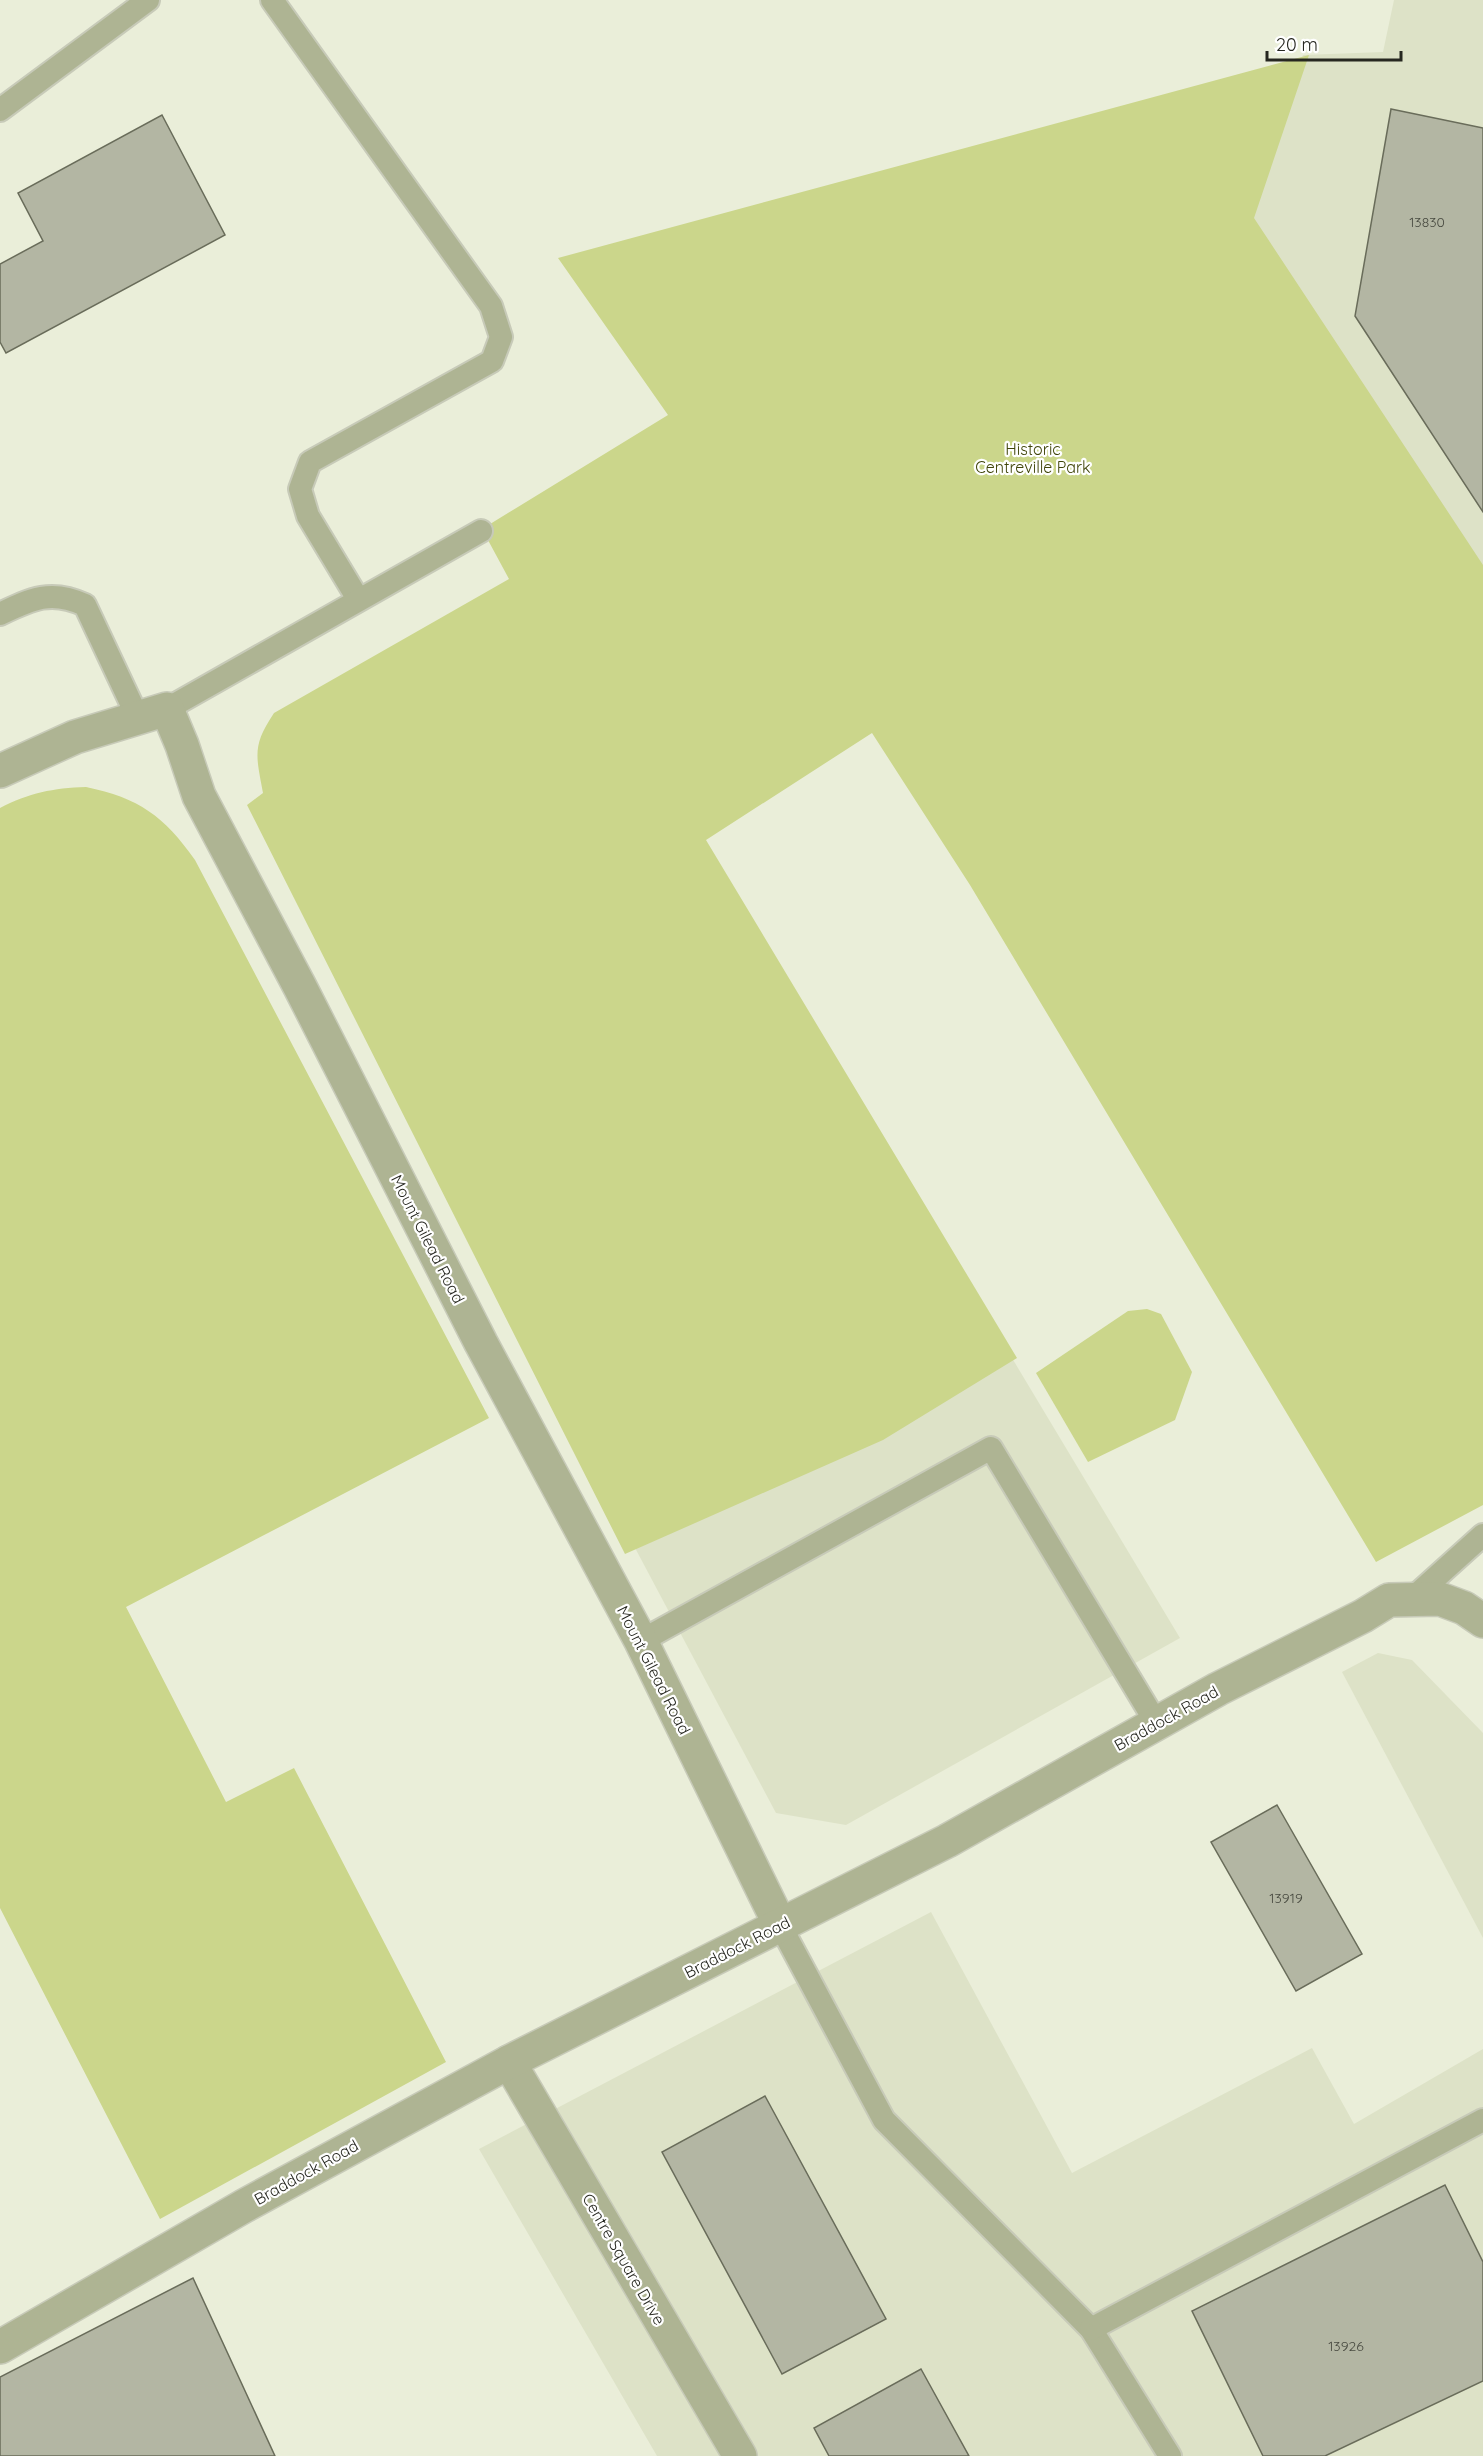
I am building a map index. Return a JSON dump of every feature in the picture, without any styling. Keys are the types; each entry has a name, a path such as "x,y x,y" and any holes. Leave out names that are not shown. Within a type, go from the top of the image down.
{"street":[{"path":"0,771 75,737 152,713"},
{"name":"Mount Gilead Road","path":"152,713 182,744 199,796 300,987 481,1343 641,1641 780,1925"},
{"name":"Braddock Road","path":"0,2347 244,2206 508,2062 947,1841 1157,1724 1389,1600 1440,1599 1464,1608 1483,1621"},
{"name":"Centre Square Drive","path":"508,2062 740,2456"}],"lane":[{"path":"0,110 148,0"},
{"path":"272,0 491,306 501,337 492,361 310,462 300,489 308,516 358,599"},
{"path":"0,614 32,598 67,597 85,605 152,713 481,531"},
{"path":"641,1641 991,1448 1157,1724"},
{"path":"1413,1598 1483,1535"},
{"path":"780,1925 884,2120 1091,2329 1170,2456"},
{"path":"1091,2329 1483,2120"}],"shaded area":[{"path":"1394,0 1483,0 1483,573 1248,218 1303,55 1383,52"},
{"path":"1012,1358 1180,1638 846,1825 776,1813 634,1546"},
{"path":"1378,1653 1412,1660 1483,1733 1483,1938 1342,1672"},
{"path":"931,1912 1072,2173 1312,2048 1354,2124 1483,2049 1483,2456 657,2456 479,2149"}],"green space":[{"name":"Historic Centreville Park","path":"1309,55 1254,218 1483,565 1483,1505 1376,1562 970,885 872,733 706,840 1017,1358 883,1440 625,1554 247,805 263,793 258,760 262,734 274,713 509,579 482,529 668,415 558,258"},
{"path":"86,787 121,797 149,811 161,820 195,860 489,1418 126,1607 226,1802 294,1768 446,2062 160,2219 0,1908 0,808 42,792"},
{"path":"1147,1309 1161,1314 1192,1372 1175,1420 1088,1462 1036,1373 1128,1311"}],"building":[{"path":"1391,109 1483,128 1483,512 1355,316"},
{"path":"162,115 225,235 6,353 0,342 0,264 43,241 18,193"},
{"path":"1277,1805 1362,1954 1296,1991 1211,1842"},
{"path":"765,2096 886,2319 782,2374 662,2152"},
{"path":"1445,2185 1483,2262 1483,2381 1325,2456 1263,2456 1192,2311"},
{"path":"193,2278 275,2456 0,2456 0,2377"},
{"path":"921,2369 969,2456 829,2456 814,2428"}]}
